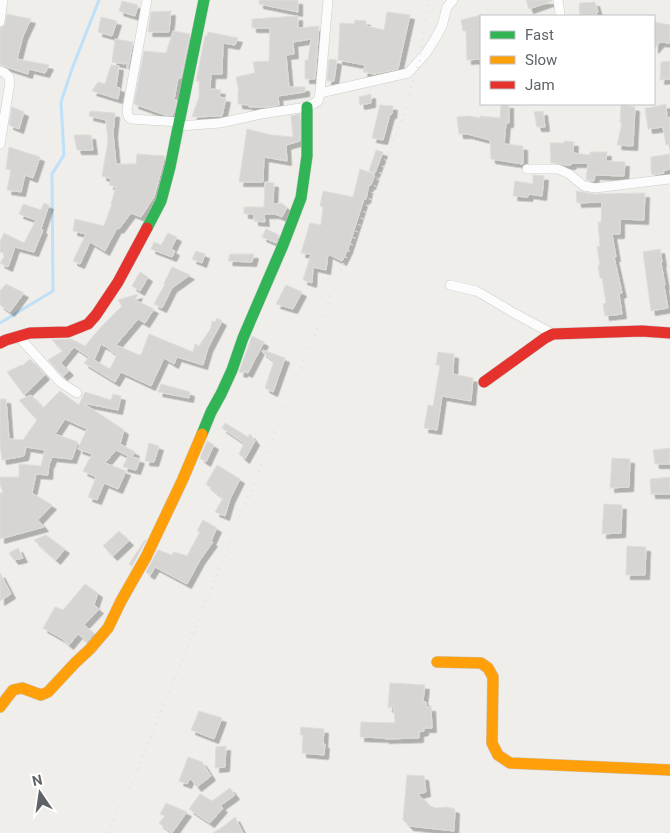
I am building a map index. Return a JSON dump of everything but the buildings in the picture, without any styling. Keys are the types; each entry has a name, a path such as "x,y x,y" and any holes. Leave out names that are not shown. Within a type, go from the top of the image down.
{"street":[{"path":"0,22 3,0"},
{"path":"147,0 126,110 131,119 180,124 220,123 307,107 318,102 328,0"},
{"path":"0,343 30,334 68,332 88,324 118,282 161,200 180,124 204,0"},
{"path":"320,93 408,73 435,39 442,26 447,7 453,0"},
{"path":"558,0 560,14"},
{"path":"0,72 5,73 9,77 10,82 0,144"},
{"path":"0,707 13,690 22,688 41,695 48,692 90,649 108,628 146,557 182,481 211,412 221,394 300,198 307,156 307,107"},
{"path":"527,169 558,170 569,174 584,186 595,188 670,180"},
{"path":"450,285 476,291 553,334"},
{"path":"484,382 553,334 642,331 670,333"},
{"path":"19,338 60,382 77,393"},
{"path":"437,662 481,663 490,670 493,677 492,743 501,759 510,763 670,770"}],"waterway":[{"path":"0,323 53,291 52,174 64,155 61,102 99,0"}],"railway":[{"path":"107,833 130,787 401,123 420,59 428,0"}],"traffic: fast":[{"path":"147,228 161,201 170,167 204,0"},
{"path":"202,434 232,370 243,338 301,198 307,156 307,107"}],"traffic: slow":[{"path":"0,707 13,690 22,688 41,695 48,692 108,628 146,557 202,434"},
{"path":"437,662 481,663 488,668 493,677 492,743 498,755 510,763 670,770"}],"traffic: jam":[{"path":"0,343 30,333 68,332 88,324 118,282 147,228"},
{"path":"484,382 553,334 642,331 670,333"}]}
